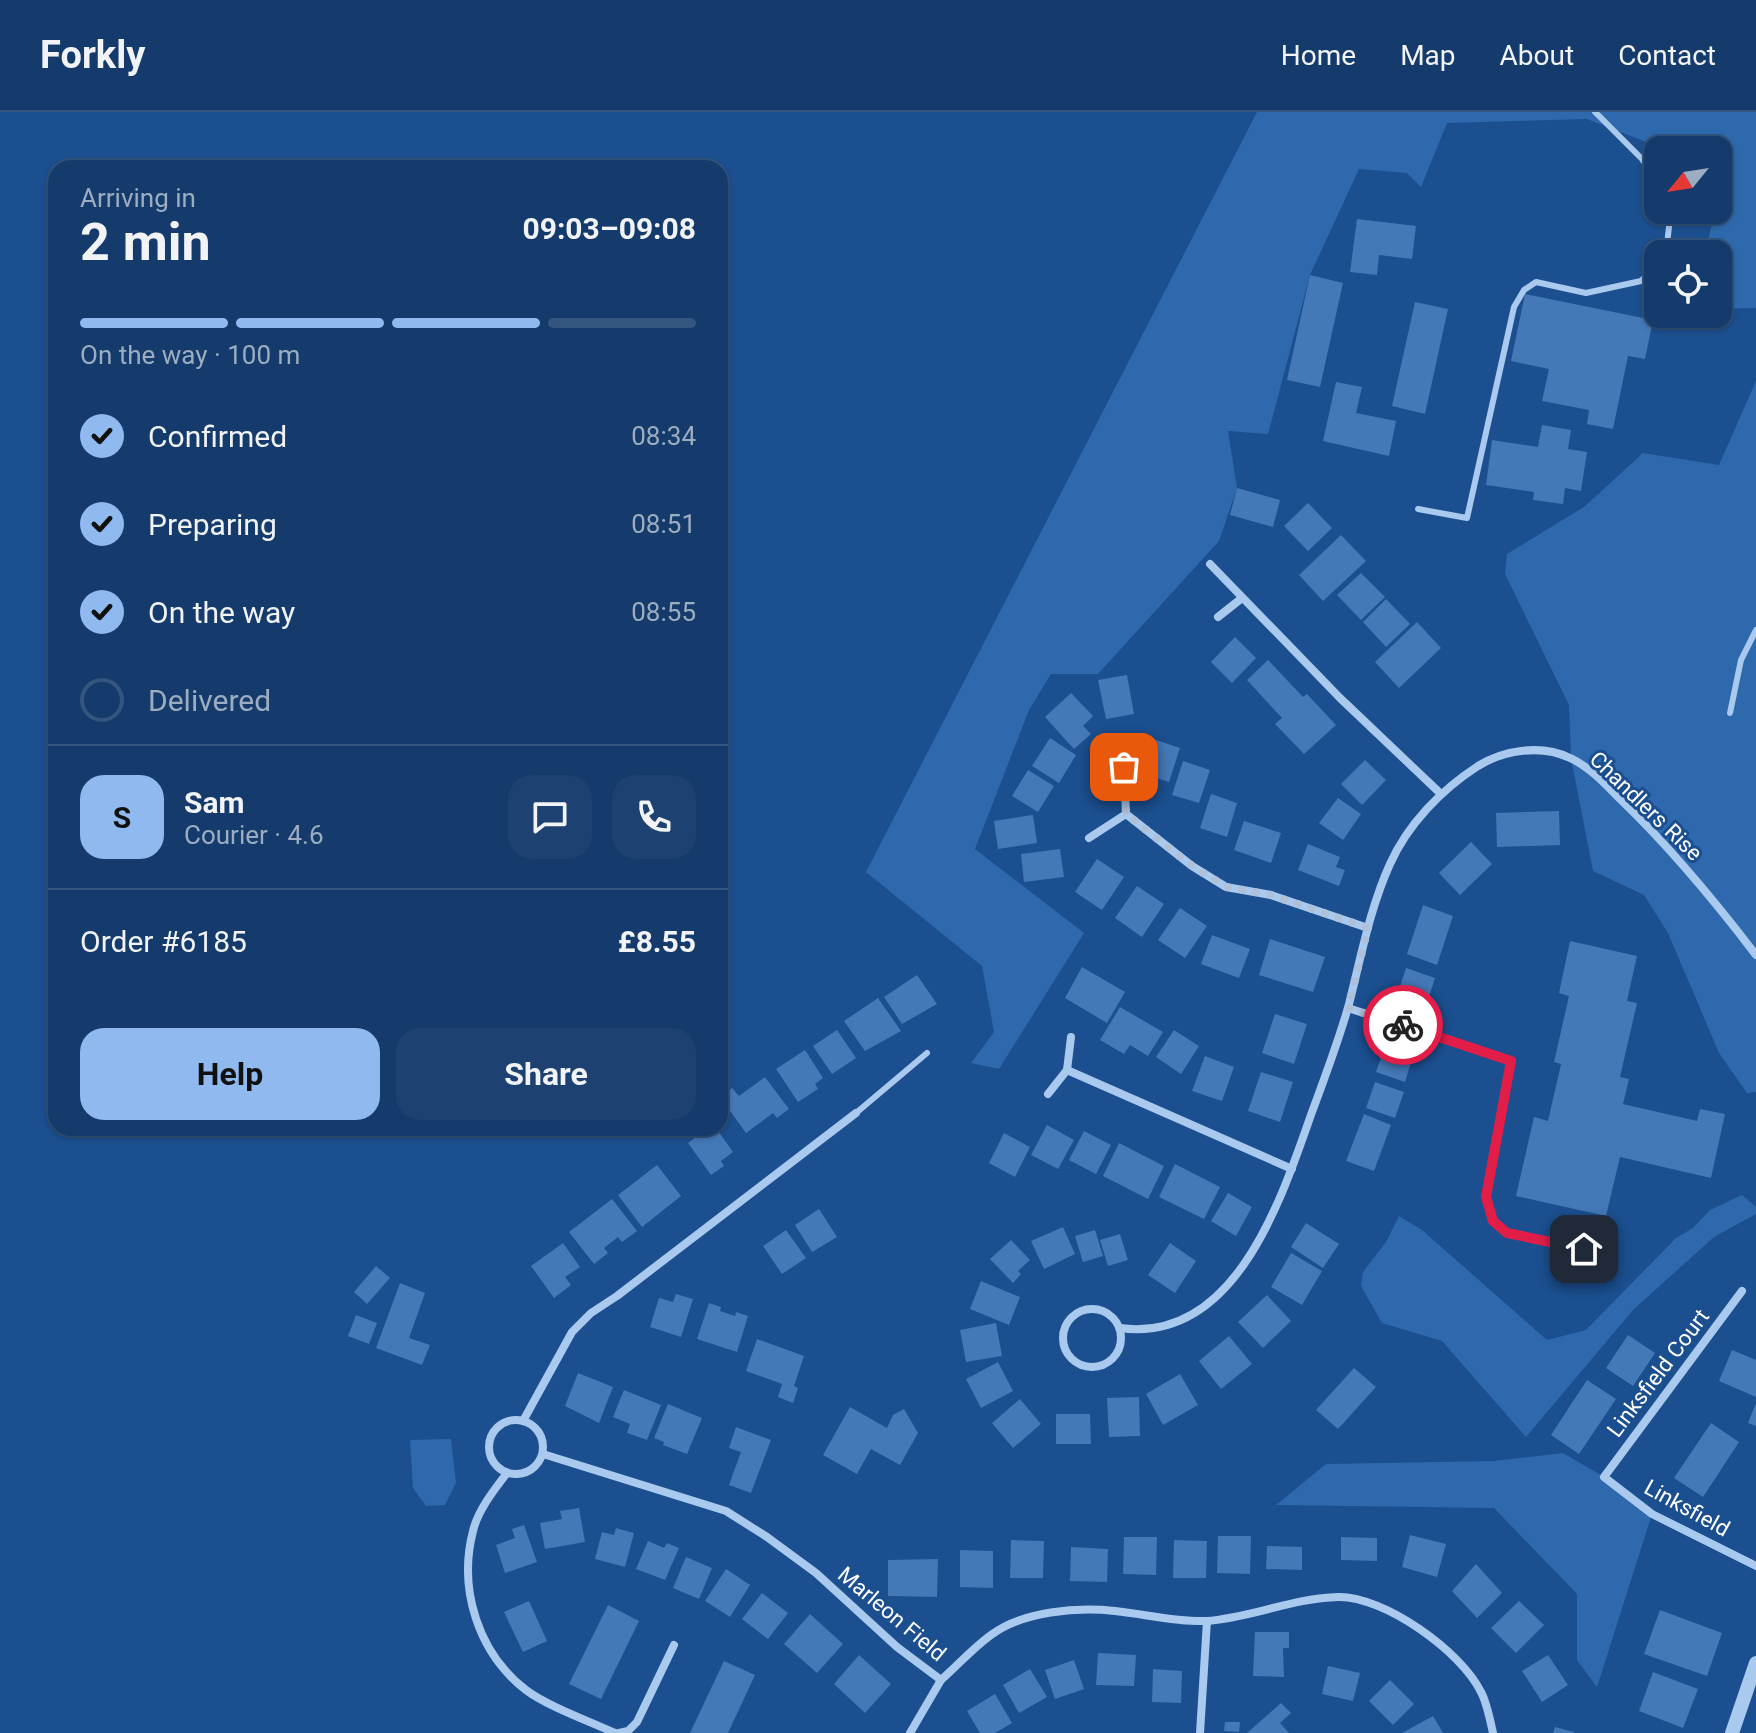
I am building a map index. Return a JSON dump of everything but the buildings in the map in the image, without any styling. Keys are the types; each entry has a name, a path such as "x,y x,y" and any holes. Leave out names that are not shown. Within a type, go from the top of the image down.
{"street":[{"path":"1210,564 1340,698 1441,794"},
{"path":"1218,617 1242,598"},
{"name":"Chandlers Rise","path":"1120,1328 1162,1327 1188,1317 1208,1303 1248,1260 1292,1169 1348,1008 1368,928 1390,864 1421,815 1441,794 1487,760 1509,753 1541,749 1571,758 1595,774 1643,821 1710,895 1756,955"},
{"path":"1124,767 1126,814 1192,866 1226,887 1271,895 1368,928"},
{"path":"1089,838 1126,814"},
{"path":"1348,1008 1511,1061 1486,1197 1493,1221 1507,1233 1584,1249"},
{"path":"1048,1094 1067,1070 1071,1037"},
{"path":"1067,1070 1292,1169"},
{"path":"523,1421 572,1332 591,1313 856,1113"},
{"name":"Linksfield Court","path":"1604,1477 1742,1291"},
{"path":"1089,1309 1108,1313 1120,1328 1121,1347 1110,1362 1101,1367 1074,1362 1064,1346 1063,1336 1071,1318 1089,1309"},
{"path":"523,1421 542,1437 543,1454 533,1469 516,1475 507,1473 493,1462 489,1444 497,1427 505,1422 523,1421"},
{"name":"Marleon Field","path":"543,1454 726,1511 816,1573 897,1647 941,1680 993,1633 1033,1616 1072,1610 1100,1610 1163,1619 1207,1621 1297,1602 1341,1597 1389,1610 1427,1634 1458,1661 1481,1692 1493,1733"},
{"path":"507,1473 489,1497 473,1529 467,1576 470,1606 480,1632 508,1674 528,1692 617,1733 628,1731 637,1722 674,1645"},
{"name":"Linksfield","path":"1604,1477 1652,1514 1756,1566"},
{"path":"1200,1733 1207,1621"},
{"path":"1732,1733 1756,1663"},
{"path":"910,1733 941,1680"}],"lane":[{"path":"1595,112 1644,162"},
{"path":"1418,509 1467,518 1514,307 1524,290 1536,282 1586,293 1644,278"},
{"path":"1730,713 1741,660 1756,630"},
{"path":"856,1113 927,1053"}],"shaded area":[{"path":"1257,112 1756,112 1756,308 1732,309 1732,240 1708,240 1712,224 1732,224 1732,136 1644,136 1644,141 1587,119 1447,123 1421,187 1407,173 1359,169 1310,275 1268,434 1228,431 1237,488 1219,541 1098,674 1051,674 1029,710 975,849 1084,933 999,1069 971,1063 994,1032 982,966 866,872"},
{"path":"1756,381 1756,1092 1747,1093 1719,1053 1668,933 1644,895 1593,871 1571,758 1569,705 1505,574 1507,554 1584,507 1643,453 1719,465"},
{"path":"1742,1195 1756,1207 1756,1214 1714,1237 1633,1310 1526,1437 1442,1341 1382,1323 1361,1286 1363,1272 1386,1242 1399,1216 1422,1230 1547,1340 1586,1330 1676,1238 1693,1228 1710,1210"},
{"path":"451,1439 456,1483 445,1505 426,1506 413,1488 410,1440"},
{"path":"1563,1453 1604,1477 1652,1514 1597,1687 1577,1660 1577,1594 1494,1508 1276,1505 1326,1464 1494,1461"}],"way so far":[{"path":"1124,767 1126,814 1192,866 1226,887 1271,895 1368,928 1348,1008 1403,1025"}],"route":[{"path":"1403,1025 1511,1061 1486,1197 1493,1221 1507,1233 1584,1249"}]}
